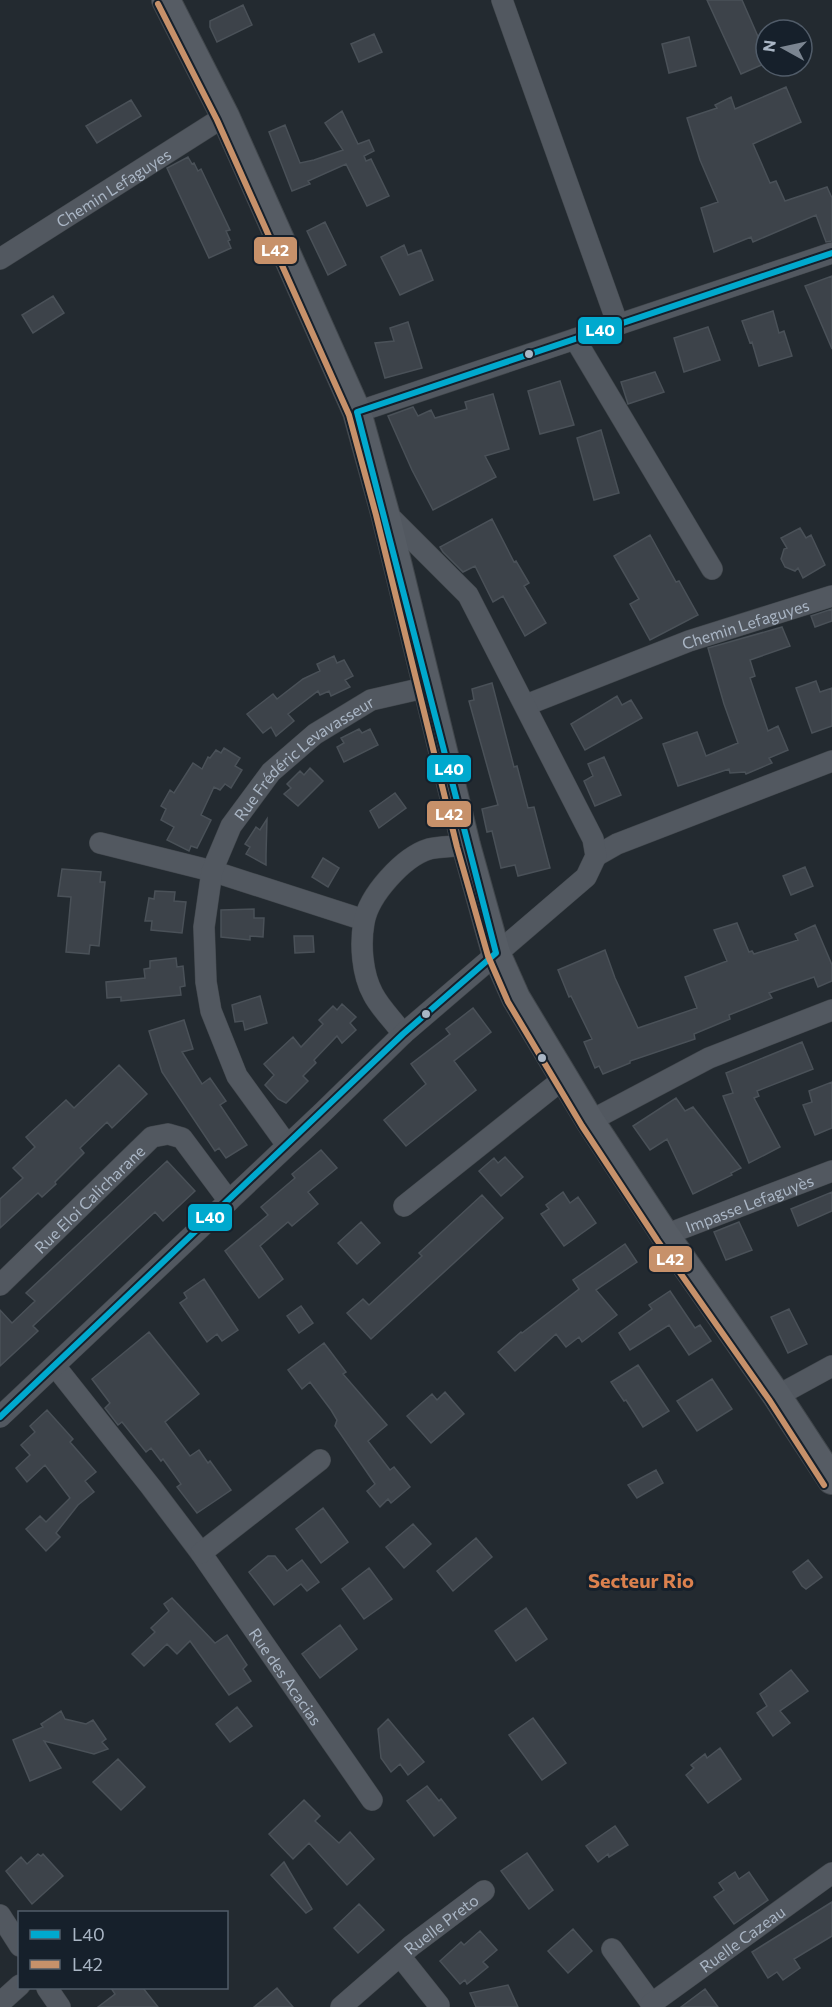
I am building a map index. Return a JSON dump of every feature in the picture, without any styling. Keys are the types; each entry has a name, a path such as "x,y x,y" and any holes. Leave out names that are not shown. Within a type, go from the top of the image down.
{"main road":[{"path":"166,0 225,116 357,412 385,513 466,845 496,953 516,998 590,1121 832,1480"}],"street":[{"path":"502,0 618,325"},
{"name":"Chemin Lefaguyes","path":"0,259 225,116"},
{"path":"357,412 832,253"},
{"path":"575,339 712,569"},
{"path":"385,513 468,595 593,839 596,856"},
{"name":"Chemin Lefaguyes","path":"526,705 689,641 832,596"},
{"name":"Rue Frédéric Levavasseur","path":"287,1145 237,1076 211,1011 206,981 204,927 212,871 231,826 271,772 315,734 371,700 428,687"},
{"path":"0,1417 324,1112 403,1034 586,877 596,856 617,844 832,761"},
{"path":"100,843 212,871 364,920"},
{"path":"403,1034 373,994 365,972 364,920 379,890 402,865 429,850 466,845"},
{"path":"590,1121 709,1058 832,1010"},
{"path":"404,1206 563,1078"},
{"name":"Rue Eloi Calicharane","path":"0,1285 153,1137 168,1134 182,1138 229,1201"},
{"name":"Impasse Lefaguyès","path":"665,1235 832,1171"},
{"name":"Rue des Acacias","path":"55,1366 201,1553 372,1800"},
{"path":"777,1396 832,1366"},
{"path":"201,1553 320,1460"},
{"name":"Ruelle Cazeau","path":"612,1949 653,2005 832,1873"},
{"name":"Ruelle Preto","path":"341,2007 400,1956 484,1891"},
{"path":"0,1915 18,1943"},
{"name":"Ruelle Preto","path":"400,1956 439,2005"},
{"path":"0,2003 18,1987"},
{"path":"48,1989 60,2007"}],"building":[{"path":"707,0 742,0 754,28 754,68 741,74"},
{"path":"243,5 252,25 217,42 210,27 210,21"},
{"path":"374,34 382,52 359,62 351,44"},
{"path":"689,37 696,66 669,73 662,44"},
{"path":"786,87 801,122 753,144 770,183 776,181 785,201 827,187 832,198 832,241 826,242 816,215 753,242 751,237 714,252 701,208 718,202 700,160 687,118 717,108 715,105 731,97 735,109"},
{"path":"131,100 141,116 97,143 86,126"},
{"path":"342,111 358,144 369,140 374,151 364,156 366,161 371,159 389,196 367,206 346,164 292,191 269,132 285,125 300,163 314,160 343,150 325,123"},
{"path":"188,157 198,171 201,169 230,230 226,231 231,248 209,258 167,168"},
{"path":"325,222 346,265 328,275 307,231"},
{"path":"404,245 408,255 421,250 433,280 400,295 381,257"},
{"path":"832,276 832,349 805,286"},
{"path":"53,296 64,313 33,333 22,315"},
{"path":"773,311 779,333 784,331 792,356 759,366 752,342 750,343 742,321"},
{"path":"408,322 422,368 385,378 375,343 394,341 390,328"},
{"path":"708,327 720,360 684,372 674,338"},
{"path":"655,372 664,392 628,404 621,382"},
{"path":"560,381 574,425 540,434 528,391"},
{"path":"493,394 509,449 485,456 496,477 433,510 388,416 413,407 418,416 431,410 435,418 467,409 465,402"},
{"path":"601,430 619,493 594,500 577,438"},
{"path":"492,519 514,562 516,561 529,583 524,586 546,623 525,636 503,596 493,602 475,566 463,572 440,547"},
{"path":"800,528 806,538 811,535 825,565 803,578 798,568 795,571 785,567 781,559 784,549 787,548 781,538"},
{"path":"650,535 676,582 679,581 698,615 650,640 630,604 639,599 614,556"},
{"path":"832,609 832,621 815,627 811,616"},
{"path":"782,627 790,646 750,660 755,676 750,678 768,731 778,726 788,750 769,758 772,763 746,774 745,772 730,773 729,769 678,786 663,744 697,732 706,756 738,743 708,648"},
{"path":"334,656 337,663 344,660 353,676 345,680 350,687 331,696 329,691 320,695 318,691 288,714 294,721 276,736 271,727 263,733 247,714 273,694 277,699 303,679 320,671 317,664"},
{"path":"816,681 820,692 832,688 832,726 812,733 796,688"},
{"path":"492,683 514,767 517,766 528,808 534,807 550,868 518,876 515,865 501,868 492,831 487,832 482,809 498,805 469,701 474,700 472,689"},
{"path":"617,696 622,705 631,700 642,718 585,750 571,724"},
{"path":"359,729 362,733 370,729 378,745 344,762 337,747 344,743 341,738"},
{"path":"224,748 240,758 235,766 242,770 231,788 225,784 220,790 214,787 201,815 211,820 197,848 191,846 189,851 167,840 174,827 161,820 166,809 161,806 170,790 174,793 193,763 202,769 208,757 210,758 216,750 221,753"},
{"path":"604,757 621,795 595,806 584,781 593,776 588,764"},
{"path":"310,768 323,781 298,806 284,794 291,788 287,784 300,771 304,775"},
{"path":"395,793 406,808 379,828 370,811"},
{"path":"267,819 266,865 246,854 250,847 245,844 256,827 260,830"},
{"path":"323,858 339,868 328,887 312,877"},
{"path":"805,867 813,886 791,895 783,876"},
{"path":"62,869 101,872 100,882 105,882 99,946 90,945 89,954 66,952 71,897 58,896"},
{"path":"155,891 175,892 174,901 186,902 182,933 151,930 152,921 145,921 149,898 154,899"},
{"path":"254,909 254,918 264,918 263,937 250,936 250,940 221,937 221,910"},
{"path":"737,923 749,952 752,951 754,954 798,940 795,934 815,925 832,965 832,981 818,987 814,977 769,993 772,998 729,1015 730,1019 694,1034 695,1039 630,1061 630,1063 603,1074 599,1066 595,1068 584,1042 592,1039 571,996 569,997 558,970 605,950 638,1028 697,1008 685,977 727,961 714,930"},
{"path":"294,936 313,936 314,952 295,953"},
{"path":"176,958 177,967 183,966 185,986 180,987 181,995 121,1001 121,997 107,998 106,982 145,978 144,969 150,968 150,961"},
{"path":"260,996 267,1023 245,1030 243,1021 235,1022 232,1005"},
{"path":"342,1004 356,1017 350,1023 356,1030 342,1043 337,1036 314,1060 316,1063 303,1076 308,1081 286,1103 278,1099 265,1085 274,1075 264,1064 293,1037 301,1047 323,1024 319,1020 333,1006 337,1010"},
{"path":"473,1008 491,1032 454,1061 476,1090 406,1146 384,1120 426,1084 411,1064 450,1034 446,1029"},
{"path":"184,1020 193,1049 182,1052 202,1084 210,1078 226,1101 220,1105 247,1145 226,1158 219,1148 215,1151 162,1072 149,1031"},
{"path":"802,1042 813,1069 757,1091 759,1096 754,1098 780,1147 749,1163 723,1096 733,1093 726,1073"},
{"path":"119,1065 147,1094 112,1128 107,1122 80,1148 84,1153 55,1182 56,1184 42,1197 38,1193 0,1228 0,1199 23,1178 13,1168 35,1147 26,1137 66,1100 74,1108"},
{"path":"832,1082 832,1128 815,1135 803,1105 812,1102 809,1091"},
{"path":"676,1098 685,1111 693,1107 741,1168 731,1173 732,1175 693,1194 667,1139 650,1150 633,1126"},
{"path":"321,1150 337,1168 308,1192 318,1204 292,1226 288,1222 260,1246 283,1279 259,1298 225,1251 268,1215 261,1207 295,1178 292,1174"},
{"path":"505,1157 523,1177 501,1196 479,1171 494,1158 498,1163"},
{"path":"167,1161 195,1191 163,1221 155,1212 33,1326 38,1331 0,1366 0,1310 12,1323 35,1301 26,1293"},
{"path":"563,1192 570,1203 578,1197 596,1223 564,1246 541,1214 549,1209 546,1205"},
{"path":"832,1192 832,1211 798,1226 791,1209"},
{"path":"482,1195 503,1218 371,1339 347,1313 363,1299 369,1305 422,1256 419,1253"},
{"path":"361,1222 380,1243 357,1264 338,1243"},
{"path":"739,1222 752,1250 726,1260 714,1232"},
{"path":"625,1244 637,1262 596,1290 617,1315 582,1342 579,1337 566,1347 556,1334 515,1371 498,1352 579,1289 573,1280"},
{"path":"204,1279 238,1330 222,1341 217,1334 207,1342 180,1303 187,1298 184,1293"},
{"path":"670,1291 695,1328 700,1325 711,1341 689,1355 669,1325 630,1350 619,1333 652,1309 649,1305"},
{"path":"301,1306 313,1323 299,1333 287,1316"},
{"path":"789,1309 807,1344 788,1353 771,1317"},
{"path":"149,1332 199,1394 165,1422 190,1456 199,1450 231,1490 197,1513 177,1487 181,1484 163,1459 161,1461 151,1448 146,1452 122,1422 118,1425 105,1408 110,1403 92,1379"},
{"path":"324,1343 346,1372 343,1374 387,1425 368,1441 390,1470 394,1467 410,1487 391,1503 388,1499 380,1507 367,1491 375,1484 335,1426 337,1420 331,1410 310,1382 302,1389 288,1370"},
{"path":"638,1365 669,1411 643,1427 611,1382"},
{"path":"712,1379 732,1409 697,1431 677,1401"},
{"path":"445,1392 464,1414 431,1443 407,1416 432,1394 437,1400"},
{"path":"47,1410 73,1439 70,1442 96,1472 85,1481 94,1492 78,1505 56,1533 60,1537 46,1551 26,1529 40,1516 46,1522 70,1498 45,1465 27,1482 16,1468 30,1455 21,1445 35,1432 30,1426"},
{"path":"656,1470 663,1483 637,1498 628,1485"},
{"path":"323,1508 348,1542 321,1563 296,1529"},
{"path":"413,1524 431,1544 404,1568 386,1547"},
{"path":"476,1538 492,1557 453,1591 437,1571"},
{"path":"268,1556 275,1556 287,1571 302,1560 319,1582 307,1591 301,1584 274,1605 249,1572"},
{"path":"808,1560 822,1577 806,1589 793,1572"},
{"path":"369,1568 392,1599 364,1619 342,1589"},
{"path":"172,1598 215,1643 227,1635 247,1665 243,1669 251,1681 229,1695 190,1641 177,1654 167,1644 144,1666 132,1654 155,1632 151,1628 169,1611 164,1604"},
{"path":"526,1608 547,1639 516,1661 495,1631"},
{"path":"340,1625 357,1649 320,1678 302,1654"},
{"path":"791,1670 808,1691 780,1711 790,1723 773,1736 757,1713 767,1706 760,1694"},
{"path":"237,1707 252,1726 230,1742 216,1724"},
{"path":"61,1711 65,1719 86,1724 93,1720 106,1739 102,1742 108,1749 94,1754 44,1741 61,1768 30,1781 13,1740 43,1727 41,1724"},
{"path":"533,1718 566,1763 542,1780 509,1735"},
{"path":"388,1719 424,1762 408,1775 400,1764 391,1772 381,1758 378,1729"},
{"path":"720,1748 741,1779 708,1803 686,1775 694,1768 691,1765 705,1754 707,1758"},
{"path":"118,1759 145,1787 121,1810 93,1782"},
{"path":"427,1786 456,1818 434,1836 407,1801"},
{"path":"304,1800 320,1816 315,1821 339,1843 350,1832 374,1859 347,1885 309,1843 293,1859 269,1834"},
{"path":"615,1826 628,1845 609,1857 608,1854 598,1862 586,1846"},
{"path":"527,1853 553,1890 529,1909 501,1871"},
{"path":"38,1854 41,1856 43,1854 63,1876 32,1904 6,1871 21,1857 27,1864"},
{"path":"284,1862 312,1909 306,1913 271,1875"},
{"path":"735,1872 739,1879 749,1872 768,1900 734,1924 714,1897 724,1890 719,1883"},
{"path":"832,1902 832,1936 794,1959 800,1968 783,1980 777,1972 768,1978 752,1952"},
{"path":"359,1904 384,1930 358,1953 334,1928"},
{"path":"573,1929 592,1951 568,1973 548,1951"},
{"path":"480,1931 497,1950 483,1962 488,1967 467,1984 465,1980 460,1984 440,1961 461,1942 464,1945"},
{"path":"508,1985 518,2007 476,2007 470,1993"},
{"path":"277,1988 293,2007 254,2007"},
{"path":"112,1989 144,1989 158,2007 98,2007 115,1994"},
{"path":"705,1989 718,2007 681,2007"}],"transit line":[{"name":"L42","path":"158,4 217,120 349,415 376,515 457,847 488,956 508,1002 582,1126 657,1240 770,1401 824,1485"},
{"name":"L40","path":"0,1417 403,1034 496,953 357,412 832,253"}],"district":[{"name":"Secteur Rio","path":"641,1580"}]}
